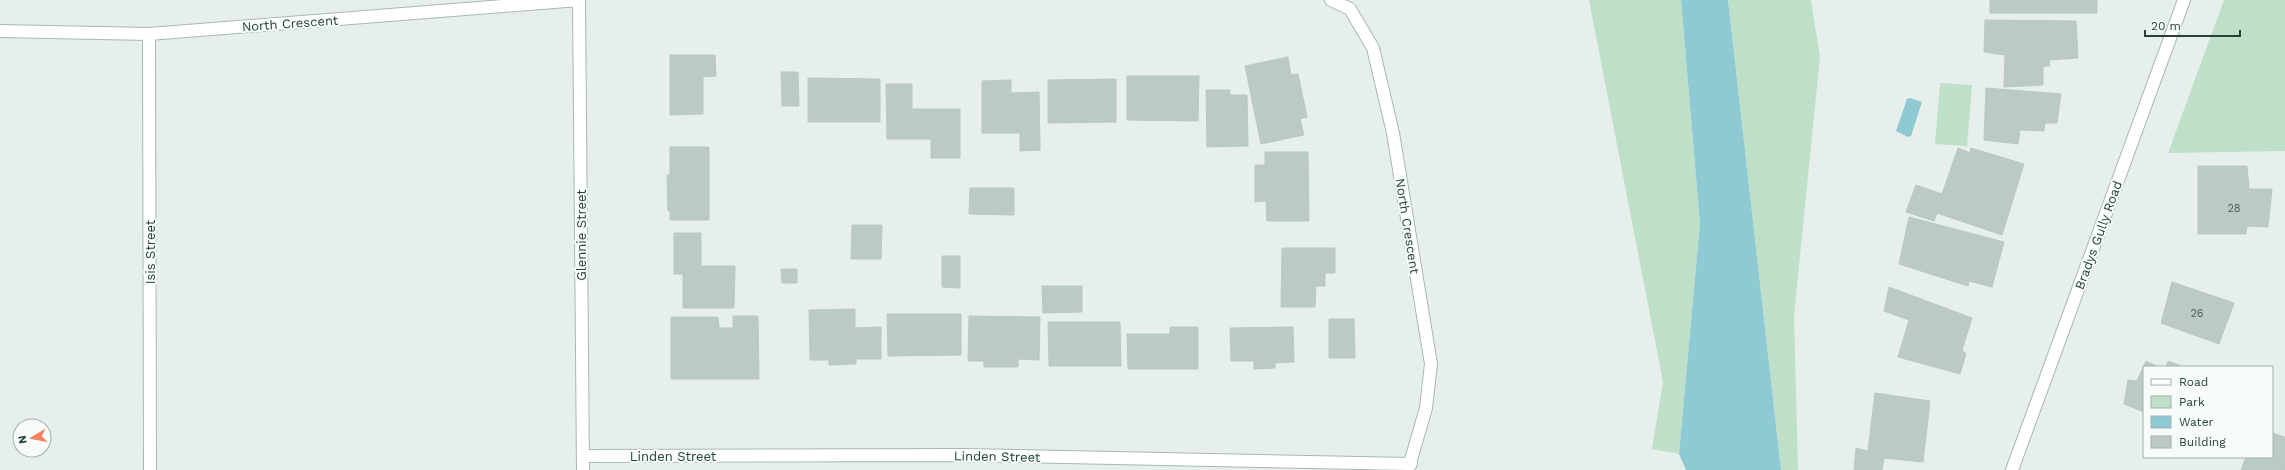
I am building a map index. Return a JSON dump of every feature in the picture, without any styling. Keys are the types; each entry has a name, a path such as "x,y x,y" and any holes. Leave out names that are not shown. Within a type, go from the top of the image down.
{"street":[{"name":"North Crescent","path":"0,31 149,34 579,0"},
{"name":"Glennie Street","path":"579,0 583,470"},
{"name":"North Crescent","path":"1331,0 1350,9 1373,48 1393,133 1431,364 1426,408 1409,467"},
{"name":"Bradys Gully Road","path":"2012,470 2184,0"},
{"name":"Isis Street","path":"149,34 150,470"},
{"name":"Linden Street","path":"583,456 963,455 1409,467"}],"green space":[{"path":"1589,0 1681,0 1700,223 1679,454 1652,449 1663,382"},
{"path":"1728,0 1811,0 1820,57 1794,315 1798,470 1781,470"},
{"path":"2224,0 2285,0 2285,151 2168,153"},
{"path":"1940,83 1972,85 1967,146 1935,144"}],"water":[{"path":"1681,0 1728,0 1781,470 1686,470 1679,454 1700,223"},
{"path":"1910,98 1922,102 1911,136 1908,137 1896,131 1907,99"}],"building":[{"path":"1990,0 2097,0 2097,13 1990,13"},
{"path":"1985,20 2076,21 2078,58 2049,60 2050,66 2043,66 2043,85 2004,87 2005,55 1984,52"},
{"path":"670,55 715,55 716,76 703,77 703,114 670,115"},
{"path":"1288,57 1291,75 1298,74 1307,117 1300,119 1304,135 1261,144 1245,66"},
{"path":"781,72 798,72 799,106 782,106"},
{"path":"1127,76 1199,76 1198,121 1127,120"},
{"path":"808,78 880,79 880,122 808,122"},
{"path":"1116,79 1116,122 1048,123 1048,80"},
{"path":"1011,80 1011,93 1039,92 1040,150 1020,151 1020,133 982,133 982,81"},
{"path":"886,84 912,84 912,109 960,109 960,158 931,158 931,139 887,139"},
{"path":"1986,88 2061,94 2057,123 2045,123 2044,131 2020,130 2018,144 1984,140"},
{"path":"1206,90 1230,90 1230,95 1247,95 1248,146 1207,147"},
{"path":"670,147 709,147 709,220 670,220 670,211 668,211 667,175 670,175"},
{"path":"1958,148 1970,153 1971,148 2024,164 2002,235 1937,213 1934,221 1906,212 1916,185 1942,194"},
{"path":"1265,152 1308,152 1309,221 1267,221 1266,201 1255,202 1255,165 1265,165"},
{"path":"2198,166 2247,166 2249,189 2272,189 2268,227 2247,226 2246,234 2198,234"},
{"path":"970,188 1014,188 1014,215 969,214"},
{"path":"1909,217 2004,242 1992,287 1969,281 1968,286 1899,264"},
{"path":"852,225 882,225 881,259 851,259"},
{"path":"674,233 701,233 701,266 735,266 734,308 683,308 683,274 674,274"},
{"path":"1282,248 1335,248 1335,273 1325,273 1325,286 1316,286 1315,307 1281,307"},
{"path":"942,256 960,256 960,288 942,287"},
{"path":"781,269 797,269 797,283 782,283"},
{"path":"2172,282 2234,303 2219,344 2161,323"},
{"path":"1042,286 1082,286 1082,312 1043,313"},
{"path":"1889,287 1972,318 1962,350 1966,354 1960,374 1898,357 1909,320 1884,311"},
{"path":"855,309 855,328 881,327 881,359 856,359 856,364 829,365 829,360 810,360 809,310"},
{"path":"887,314 961,314 961,355 888,356"},
{"path":"733,316 758,316 759,379 671,379 671,317 718,317 719,328 733,328"},
{"path":"969,316 1040,317 1039,360 1018,359 1018,367 984,367 984,361 968,361"},
{"path":"1329,319 1354,319 1355,358 1329,358"},
{"path":"1048,322 1120,322 1121,366 1049,366"},
{"path":"1170,327 1198,327 1198,369 1128,369 1127,334 1170,334"},
{"path":"1293,327 1294,362 1275,363 1275,368 1254,369 1254,361 1231,361 1230,328"},
{"path":"2146,361 2156,366 2144,366"},
{"path":"2168,361 2181,366 2166,366"},
{"path":"2143,368 2143,412 2124,404 2128,380 2137,381"},
{"path":"1875,393 1930,401 1923,462 1884,458 1882,470 1854,470 1856,448 1868,451"},
{"path":"2273,433 2285,437 2285,470 2241,470 2246,458 2273,458"}]}
